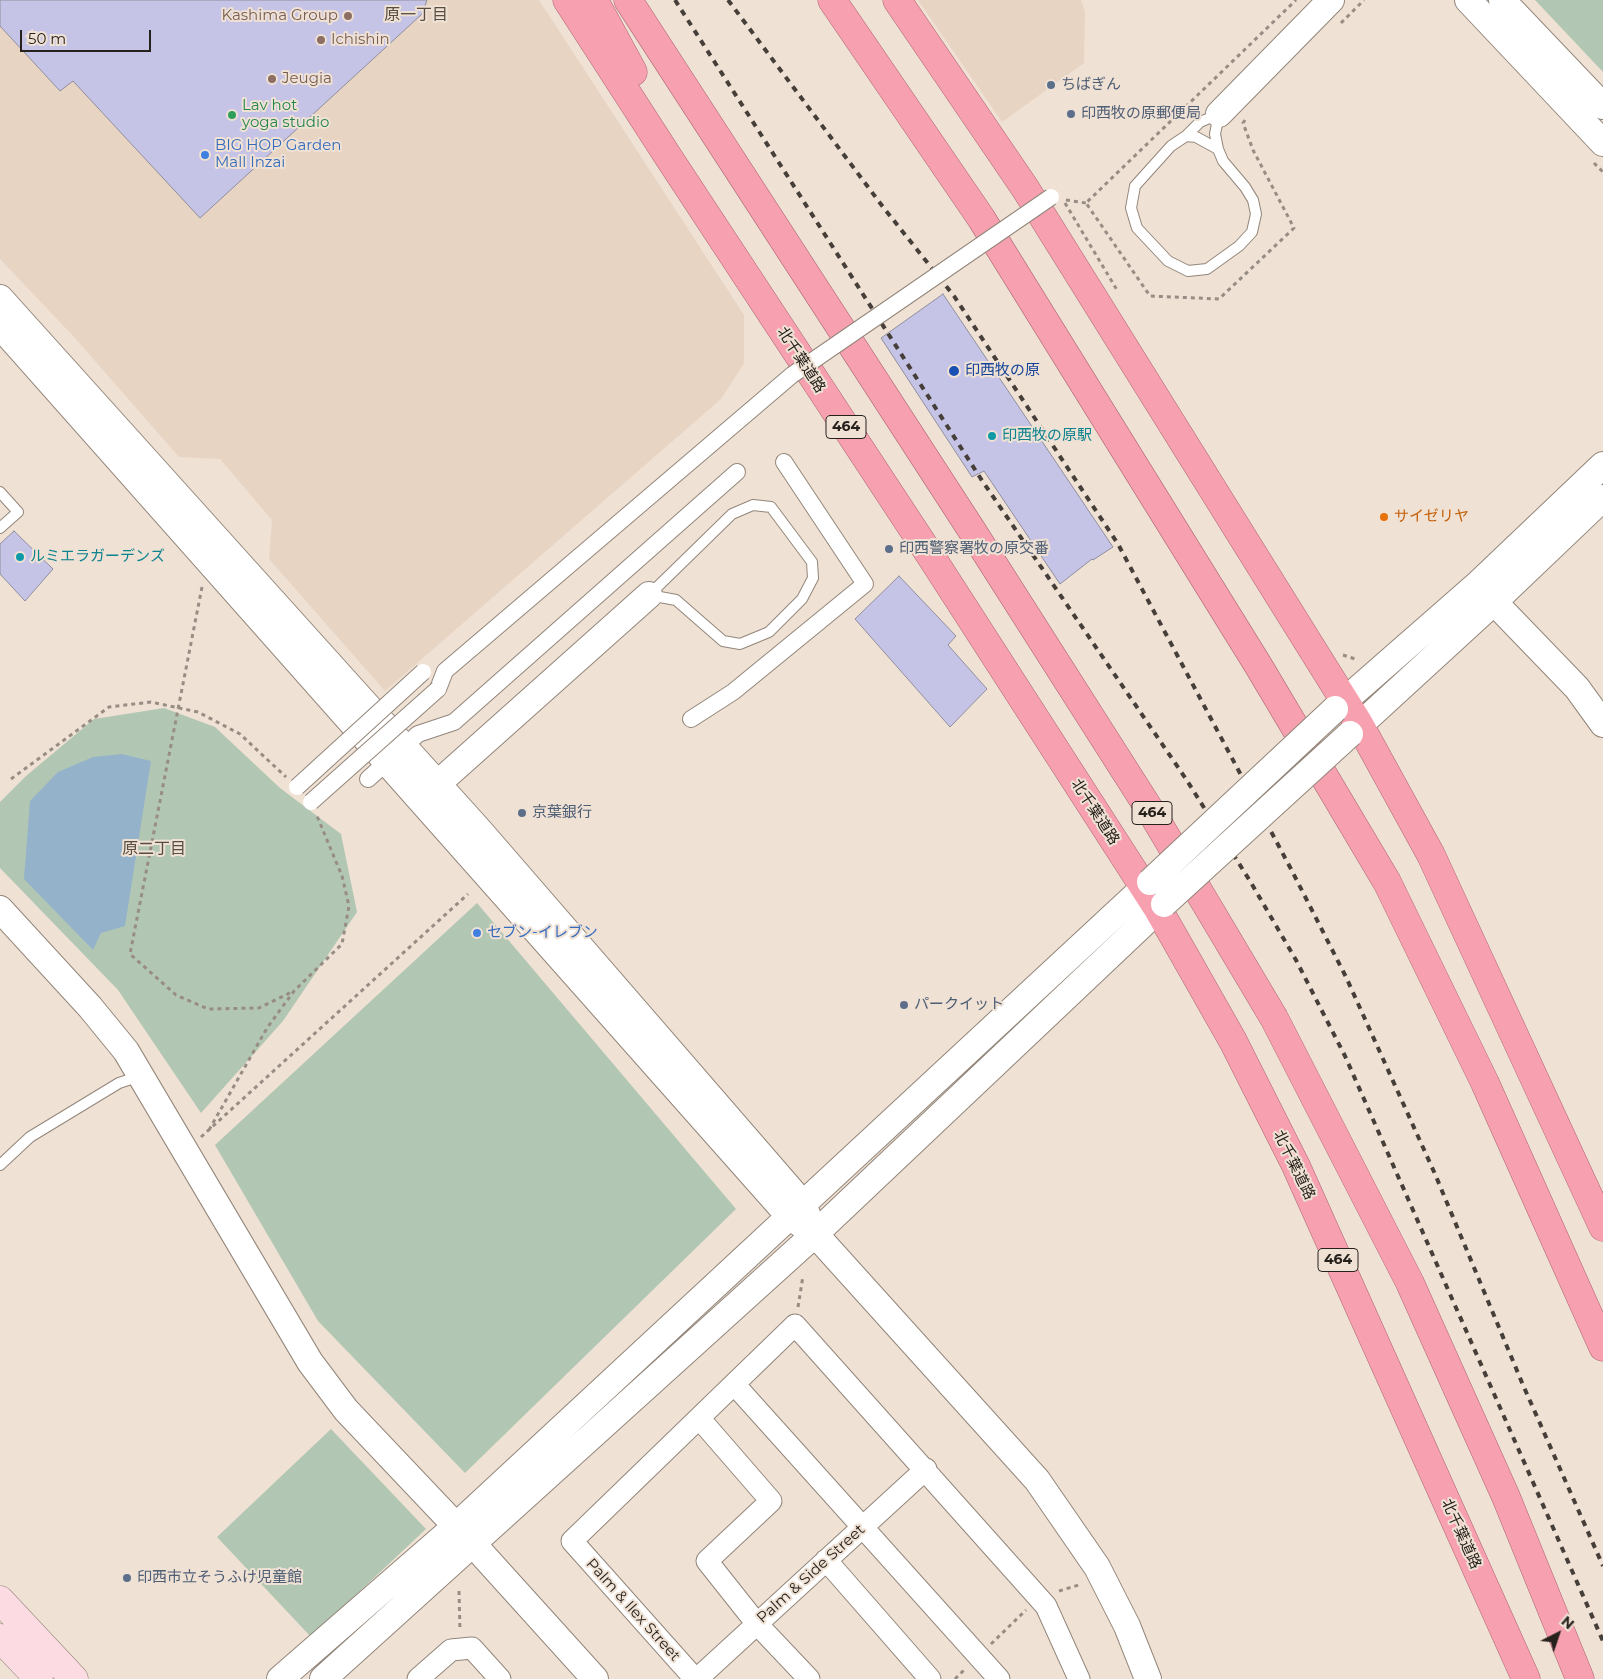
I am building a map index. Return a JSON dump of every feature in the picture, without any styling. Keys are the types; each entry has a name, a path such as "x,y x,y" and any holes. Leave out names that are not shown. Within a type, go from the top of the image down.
{"highway":[{"name":"北千葉道路","path":"567,0 668,158 1154,895 1233,1041 1296,1166 1526,1679"},
{"path":"594,0 654,111 668,158"},
{"name":"464","path":"628,0 960,512 1155,818 1274,1018 1344,1149 1410,1283 1506,1497 1580,1679"},
{"path":"832,0 981,218 1258,665 1387,882 1485,1083 1603,1347"},
{"path":"895,0 914,23 1030,196 1431,855 1603,1227"}],"main road":[{"path":"0,1600 74,1679"},
{"path":"0,1638 39,1679"}],"street":[{"path":"1219,114 1331,0"},
{"path":"1468,0 1603,143"},
{"path":"1502,0 1603,106"},
{"path":"445,671 423,672 297,787 311,802 438,689 445,671 792,375 1057,198"},
{"path":"0,298 387,762"},
{"path":"0,326 387,762 429,791 815,1234 1037,1480 1097,1567 1128,1626 1148,1679"},
{"path":"691,719 733,692 865,584 784,462"},
{"path":"280,1679 465,1535 815,1234 1154,895 1339,705 1480,583 1603,465"},
{"path":"387,762 418,734 454,722 737,472"},
{"path":"323,1679 465,1535 796,1210 1154,895 1355,729 1494,602 1603,498"},
{"path":"429,791 649,594"},
{"path":"1494,602 1577,688 1603,724"},
{"path":"0,910 90,1007 126,1051 310,1362 346,1410 465,1535 595,1679"},
{"path":"809,1679 757,1624 706,1561 771,1500 699,1418 795,1325 926,1469 1046,1606 1079,1679"},
{"path":"734,1384 998,1679"},
{"name":"Palm & Ilex Street","path":"696,1679 572,1541 699,1418"},
{"name":"Palm & Side Street","path":"696,1679 926,1469"},
{"path":"826,1560 930,1679"},
{"path":"418,1679 451,1650 472,1648 500,1679"}],"lane":[{"path":"1219,114 1215,134 1218,150 1223,161 1245,186 1253,200 1256,214 1252,232 1219,262 1208,269 1188,271 1168,261 1138,228 1131,208 1135,186 1171,146 1186,136 1200,122 1219,114"},
{"path":"1186,136 1196,138 1218,150"},
{"path":"0,492 18,512 0,528"},
{"path":"753,505 771,507 812,562 813,578 802,599 769,632 740,644 723,641 676,600 649,594 732,514 753,505"},
{"path":"0,1165 30,1137 119,1083 141,1076"}],"path":[{"path":"1057,198 1119,293"},
{"path":"202,587 130,954 176,995 208,1008 259,1008 294,991"},
{"path":"1340,654 1356,661 1362,660"},
{"path":"11,779 109,707 151,702 198,712 240,734 297,787"},
{"path":"210,1130 267,1028 294,991 342,944 349,906 342,876 311,802"},
{"path":"201,1138 468,894"},
{"path":"795,1325 803,1276"},
{"path":"954,1679 1038,1597 1082,1584"},
{"path":"459,1591 461,1649"}],"shaded area":[{"path":"0,0 539,0 744,315 744,363 721,399 385,691 269,559 272,520 220,459 179,457 75,338 0,259"},
{"path":"918,0 1081,0 1085,12 1084,63 1002,122"}],"green space":[{"path":"1535,0 1603,0 1603,72"},
{"path":"164,708 215,727 280,788 341,834 357,912 283,1021 201,1113 118,990 0,868 0,802 26,776 94,719"},
{"path":"477,903 736,1209 465,1473 318,1321 215,1145"},
{"path":"331,1429 426,1529 311,1637 217,1537"}],"water":[{"path":"122,754 151,761 125,926 101,933 93,950 24,879 30,801 58,772 93,757"}],"building":[{"name":"BIG HOP Garden Mall Inzai","path":"0,0 427,0 422,14 200,218 73,81 60,91 0,26"},
{"name":"印西牧の原駅","path":"943,294 1113,547 1092,559 1060,584 984,471 972,477 881,338"},
{"name":"ルミエラガーデンズ","path":"14,531 53,569 25,601 0,574 0,544"},
{"path":"899,576 956,636 948,645 987,689 950,727 855,619"}],"railway":[{"path":"675,0 981,479 1186,779 1250,881 1296,960 1345,1056 1603,1641"},
{"path":"728,0 883,207 954,296 1118,544 1291,869 1346,977 1435,1174 1523,1385 1603,1566"}],"place":[{"name":"Kashima Group","path":"348,16"},
{"name":"Ichishin","path":"321,40"},
{"name":"Jeugia","path":"272,79"},
{"name":"ちばぎん","path":"1051,85"},
{"name":"印西牧の原郵便局","path":"1071,114"},
{"name":"Lav hot yoga studio","path":"232,115"},
{"name":"BIG HOP Garden Mall Inzai","path":"205,155"},
{"name":"印西牧の原","path":"954,371"},
{"name":"印西牧の原駅","path":"992,436"},
{"name":"サイゼリヤ","path":"1384,517"},
{"name":"印西警察署牧の原交番","path":"889,549"},
{"name":"ルミエラガーデンズ","path":"20,557"},
{"name":"京葉銀行","path":"522,813"},
{"name":"セブン-イレブン","path":"477,933"},
{"name":"パークイット","path":"904,1005"},
{"name":"印西市立そうふけ児童館","path":"127,1578"}],"district":[{"name":"原一丁目","path":"416,15"},
{"name":"原二丁目","path":"154,849"}]}
